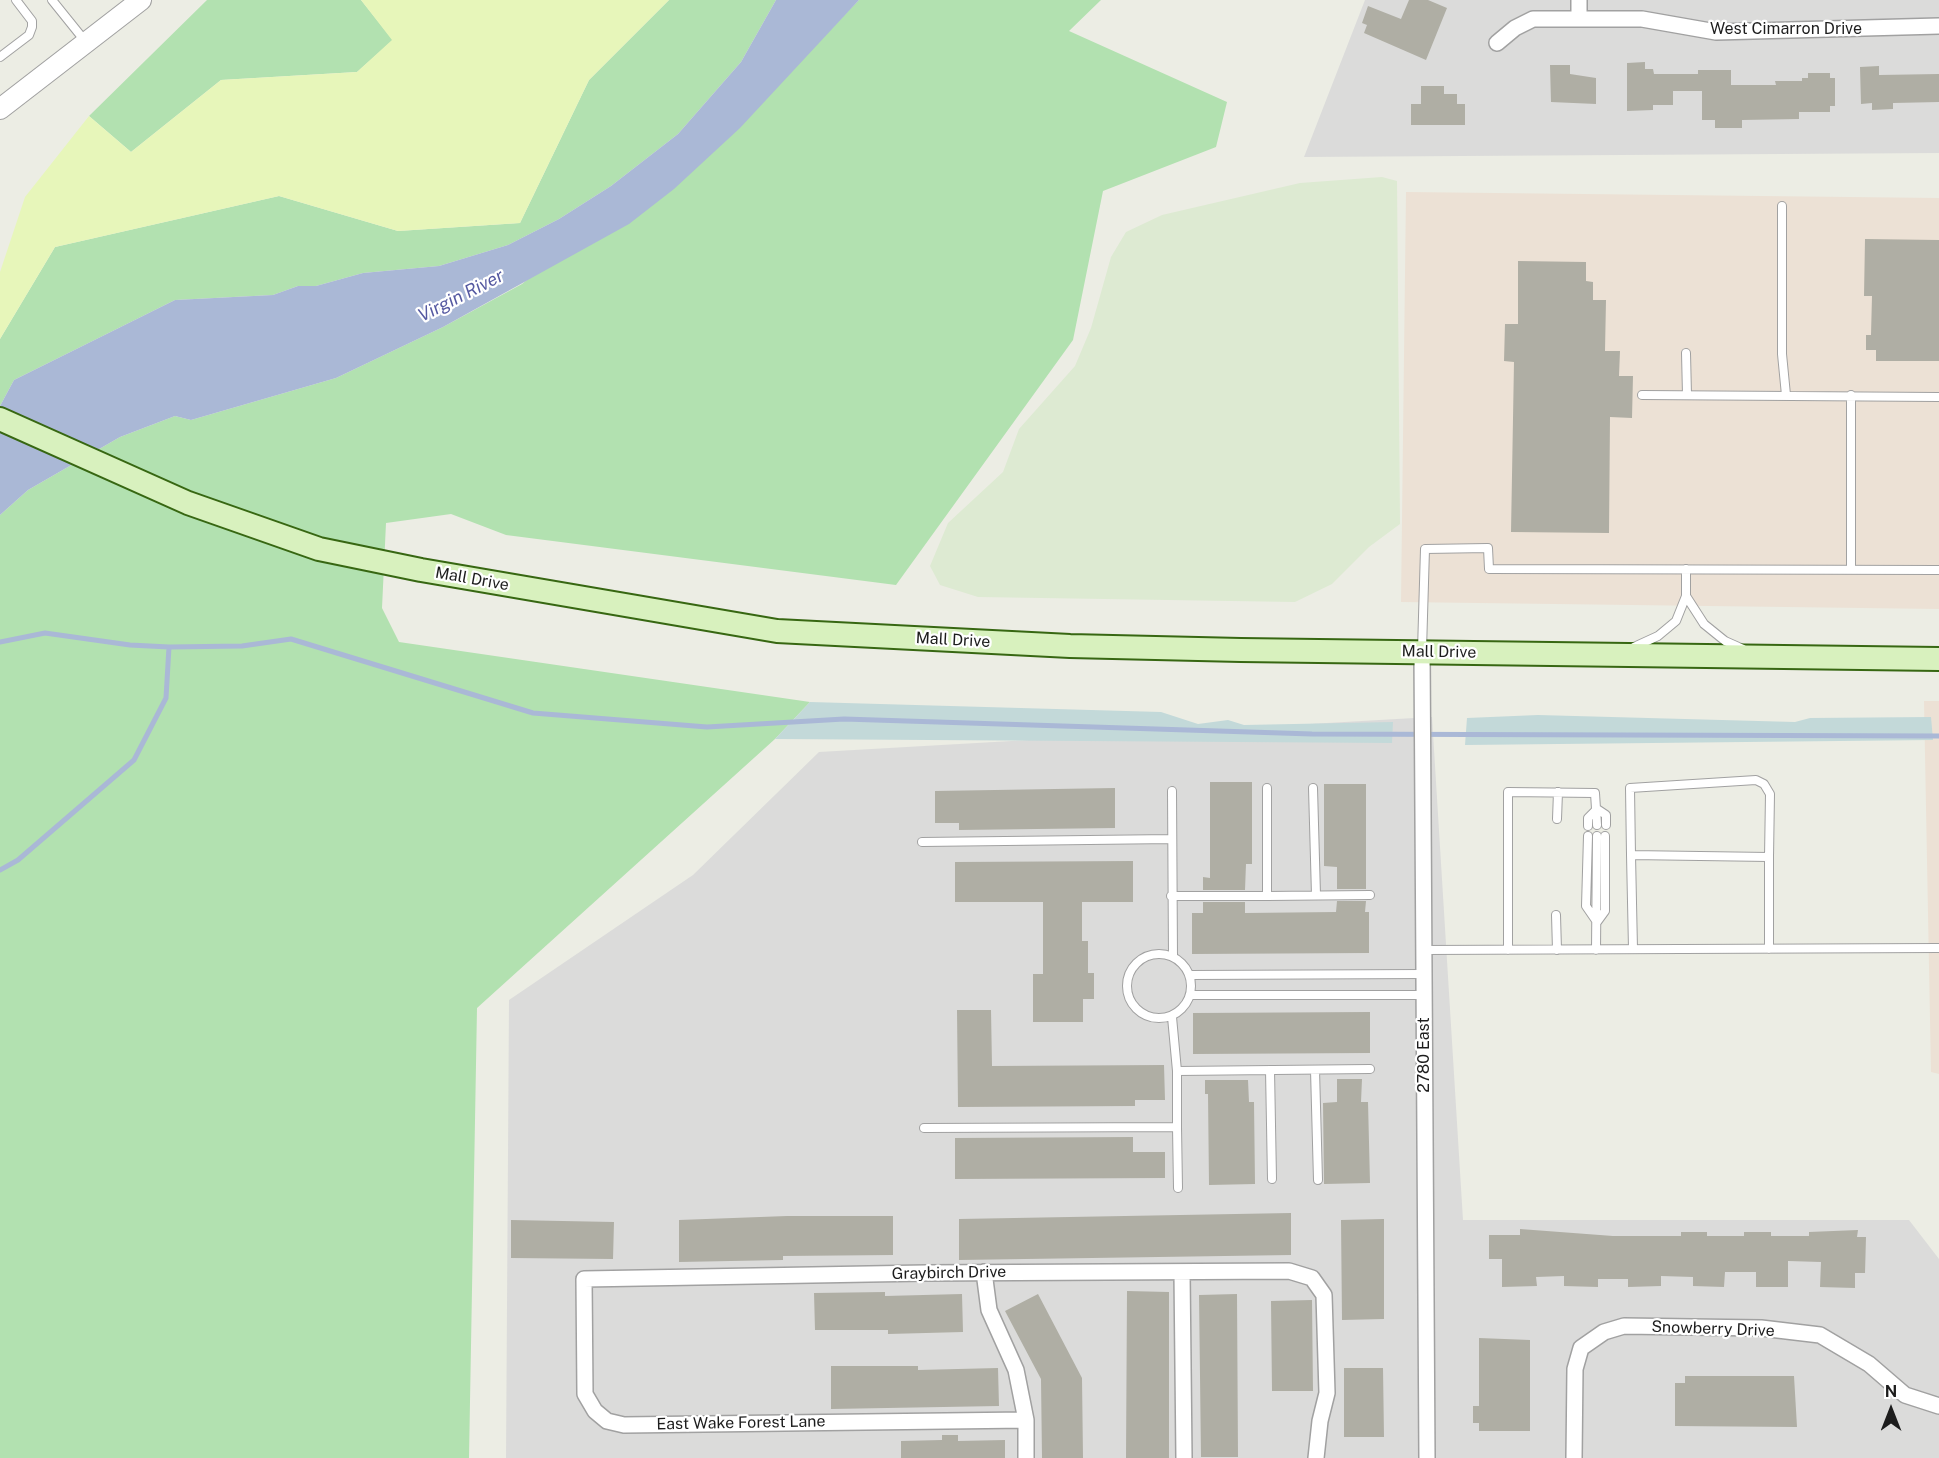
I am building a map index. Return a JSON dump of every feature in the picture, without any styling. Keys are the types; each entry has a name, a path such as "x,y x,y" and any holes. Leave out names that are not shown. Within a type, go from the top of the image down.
{"main road":[{"name":"Mall Drive","path":"0,420 188,503 319,549 421,570 777,631 1070,646 1939,659"}],"street":[{"path":"0,109 141,0"},
{"path":"1579,0 1579,19"},
{"name":"West Cimarron Drive","path":"1497,43 1515,28 1533,19 1642,19 1716,32 1939,26"},
{"name":"2780 East","path":"1422,652 1427,1458"},
{"name":"Graybirch Drive","path":"584,1279 984,1272 1289,1271 1312,1278 1324,1295 1327,1393 1320,1421 1316,1458"},
{"path":"984,1272 989,1310 1016,1370 1026,1420 1026,1458"},
{"path":"1182,1272 1184,1458"},
{"name":"East Wake Forest Lane","path":"584,1279 585,1394 595,1411 607,1421 624,1425 1026,1420"},
{"name":"Snowberry Drive","path":"1574,1458 1575,1369 1581,1348 1604,1332 1624,1326 1761,1328 1820,1335 1869,1364 1905,1395 1939,1406"}],"lane":[{"path":"0,57 29,35 32,27 32,21 16,0"},
{"path":"52,0 86,41"},
{"path":"1782,207 1782,354 1786,395"},
{"path":"1686,353 1687,395"},
{"path":"1642,395 1939,397"},
{"path":"1851,395 1851,570"},
{"path":"1422,652 1425,549 1488,549 1489,569 1939,570"},
{"path":"1619,655 1658,636 1676,621 1686,596 1686,569"},
{"path":"1686,596 1704,624 1725,641 1758,656"},
{"path":"1633,949 1630,788 1756,780 1764,784 1770,794 1769,949"},
{"path":"1267,788 1267,896"},
{"path":"1313,788 1316,895"},
{"path":"1172,791 1173,957"},
{"path":"1508,950 1508,792 1595,793 1601,825"},
{"path":"1557,819 1558,792"},
{"path":"1588,826 1588,818 1597,809"},
{"path":"1588,836 1587,906 1597,922"},
{"path":"1596,950 1597,922 1605,911 1601,836"},
{"path":"922,842 1172,839"},
{"path":"1631,855 1769,857"},
{"path":"1171,896 1370,895"},
{"path":"1556,915 1557,950"},
{"path":"1424,950 1939,948"},
{"path":"1163,954 1173,957 1186,968 1190,975 1191,995 1186,1004 1172,1017 1161,1019 1140,1013 1133,1006 1126,985 1128,975 1142,958 1163,954"},
{"path":"1190,975 1424,974"},
{"path":"1191,995 1424,995"},
{"path":"1172,1017 1177,1071 1178,1188"},
{"path":"1177,1071 1370,1069"},
{"path":"1270,1070 1272,1179"},
{"path":"1315,1070 1318,1180"},
{"path":"924,1128 1177,1127"}],"shaded area":[{"path":"207,0 361,0 393,40 357,72 221,80 131,152 89,116"},
{"path":"669,0 776,0 741,62 678,134 611,186 559,219 508,245 439,266 363,273 316,286 298,286 273,295 175,300 14,380 0,406 0,339 55,247 279,196 398,231 520,223 589,80"},
{"path":"859,0 1101,0 1069,31 1227,102 1216,147 1103,191 1073,340 896,585 506,535 451,514 386,523 382,608 399,642 810,702 775,739 477,1008 469,1458 0,1458 0,515 28,490 120,437 175,416 191,420 336,378 443,327 522,284 813,47"},
{"path":"1365,0 1939,0 1939,153 1304,157"},
{"path":"1382,177 1397,181 1400,524 1369,547 1332,584 1295,602 978,597 940,585 930,566 948,523 1003,472 1019,429 1075,366 1091,328 1111,257 1126,232 1162,215 1300,183"},
{"path":"1406,192 1939,198 1939,609 1401,602"},
{"path":"1924,701 1939,701 1939,1074 1931,1072"},
{"path":"810,702 1161,712 1198,724 1228,720 1244,725 1393,722 1392,743 775,739"},
{"path":"1538,715 1795,722 1810,718 1931,717 1933,740 1465,745 1467,718"},
{"path":"1432,717 1463,1220 1909,1220 1939,1259 1939,1458 506,1458 509,1000 693,875 819,752"}],"sand":[{"path":"361,0 669,0 589,80 520,223 398,231 279,196 55,247 0,339 0,272 25,197 89,116 131,152 221,80 357,72 392,40"}],"water":[{"name":"Virgin River","path":"776,0 859,0 740,128 674,189 629,224 443,327 336,378 191,420 175,416 120,437 28,490 0,515 0,406 14,380 175,300 273,295 298,286 316,286 363,273 439,266 508,245 559,219 611,186 678,134 741,62"}],"building":[{"path":"1409,0 1428,0 1447,8 1426,60 1364,33 1367,25 1362,23 1368,6 1401,19"},
{"path":"1645,62 1645,69 1653,69 1654,74 1698,74 1698,70 1731,70 1731,85 1776,85 1775,81 1802,81 1802,78 1808,78 1808,73 1830,73 1830,78 1835,78 1835,106 1830,106 1830,112 1799,112 1799,119 1742,120 1742,128 1715,128 1715,120 1702,120 1702,91 1673,91 1673,105 1653,105 1653,110 1627,111 1627,63"},
{"path":"1550,65 1570,65 1570,74 1596,78 1596,104 1551,102"},
{"path":"1879,66 1879,75 1939,74 1939,102 1893,103 1893,109 1872,110 1872,103 1861,104 1860,67"},
{"path":"1421,86 1444,86 1444,94 1457,94 1457,104 1465,104 1465,125 1411,125 1411,104 1421,104"},
{"path":"1865,239 1939,240 1939,361 1876,361 1876,350 1866,350 1866,335 1871,335 1872,296 1864,296"},
{"path":"1518,261 1586,262 1586,281 1593,282 1593,300 1606,300 1605,351 1620,351 1619,376 1633,376 1632,418 1610,417 1609,533 1511,532 1514,362 1504,361 1505,324 1518,324"},
{"path":"1210,782 1252,782 1252,864 1246,864 1245,890 1203,890 1203,877 1210,878"},
{"path":"1324,784 1366,784 1366,889 1337,889 1337,867 1324,866"},
{"path":"1115,788 1115,828 959,830 959,823 935,823 935,791"},
{"path":"1133,861 1133,902 1082,902 1082,941 1088,941 1088,973 1094,973 1094,999 1083,999 1083,1022 1033,1022 1033,974 1043,974 1043,902 955,902 955,862"},
{"path":"1337,901 1366,901 1365,912 1369,912 1369,953 1192,954 1192,913 1203,913 1203,902 1245,902 1245,913 1336,912"},
{"path":"957,1010 991,1010 992,1066 1164,1065 1165,1100 1135,1100 1135,1106 958,1107"},
{"path":"1370,1012 1370,1053 1193,1054 1193,1013"},
{"path":"1337,1079 1362,1079 1361,1102 1368,1102 1370,1183 1324,1184 1323,1103 1337,1102"},
{"path":"1205,1080 1248,1080 1249,1102 1254,1102 1255,1184 1209,1185 1208,1094 1205,1094"},
{"path":"1133,1137 1133,1152 1165,1152 1165,1178 955,1179 955,1138"},
{"path":"1291,1213 1291,1255 959,1260 959,1219"},
{"path":"787,1216 893,1216 893,1255 783,1256 783,1260 679,1262 679,1220"},
{"path":"1384,1219 1384,1319 1342,1320 1341,1220"},
{"path":"511,1220 614,1222 613,1259 511,1258"},
{"path":"1520,1229 1613,1236 1681,1236 1681,1232 1707,1232 1707,1236 1744,1236 1744,1232 1771,1232 1771,1236 1809,1236 1809,1232 1858,1230 1857,1237 1866,1237 1865,1273 1855,1273 1855,1288 1820,1287 1821,1262 1788,1261 1788,1287 1756,1287 1756,1272 1725,1272 1724,1287 1693,1286 1693,1277 1661,1276 1661,1286 1628,1287 1628,1279 1598,1279 1598,1287 1564,1286 1564,1276 1536,1277 1537,1286 1502,1287 1502,1259 1489,1259 1489,1235 1520,1235"},
{"path":"1127,1291 1169,1292 1169,1458 1126,1458"},
{"path":"885,1292 885,1296 962,1294 963,1332 888,1334 888,1330 815,1330 814,1293"},
{"path":"1038,1294 1082,1378 1083,1458 1042,1458 1041,1379 1005,1311"},
{"path":"1237,1294 1238,1457 1201,1457 1199,1295"},
{"path":"1312,1300 1313,1391 1272,1391 1271,1301"},
{"path":"1479,1338 1530,1340 1530,1431 1479,1431 1479,1423 1473,1423 1473,1406 1479,1406"},
{"path":"831,1366 918,1366 918,1370 998,1368 999,1406 831,1409"},
{"path":"1344,1368 1383,1368 1384,1437 1344,1437"},
{"path":"1685,1376 1794,1376 1797,1427 1675,1426 1675,1383 1685,1383"},
{"path":"942,1435 958,1435 958,1441 1005,1440 1005,1458 901,1458 901,1441 942,1440"}],"waterway":[{"path":"0,642 45,633 130,645 169,647 242,646 291,639 533,713 707,727 844,719 1312,734 1939,736"},
{"path":"0,870 18,860 134,760 166,698 169,647"}]}
